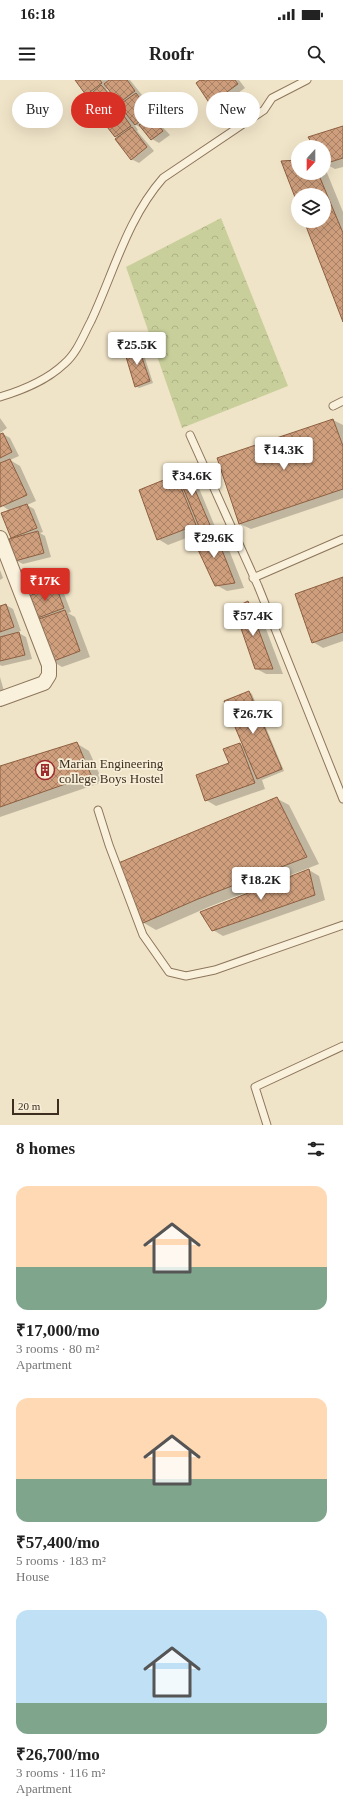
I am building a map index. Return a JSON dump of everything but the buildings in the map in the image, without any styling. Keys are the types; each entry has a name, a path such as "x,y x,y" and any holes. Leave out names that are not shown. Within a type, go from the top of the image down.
{"street":[{"path":"0,538 49,665 49,674 44,683 0,699"}],"lane":[{"path":"0,397 25,390 53,373 76,351 100,302 130,227 150,193 163,178 264,110 272,98 307,80"},
{"path":"333,406 343,402"},
{"path":"190,435 253,578 343,799"},
{"path":"253,578 343,539"},
{"path":"98,810 109,845 143,935 169,972 186,976 215,970 343,925"},
{"path":"267,1125 255,1087 343,1046"}],"green space":[{"path":"221,218 288,386 182,428 126,267"}],"place":[{"name":"Marian Engineering college Boys Hostel","path":"45,770"}]}
